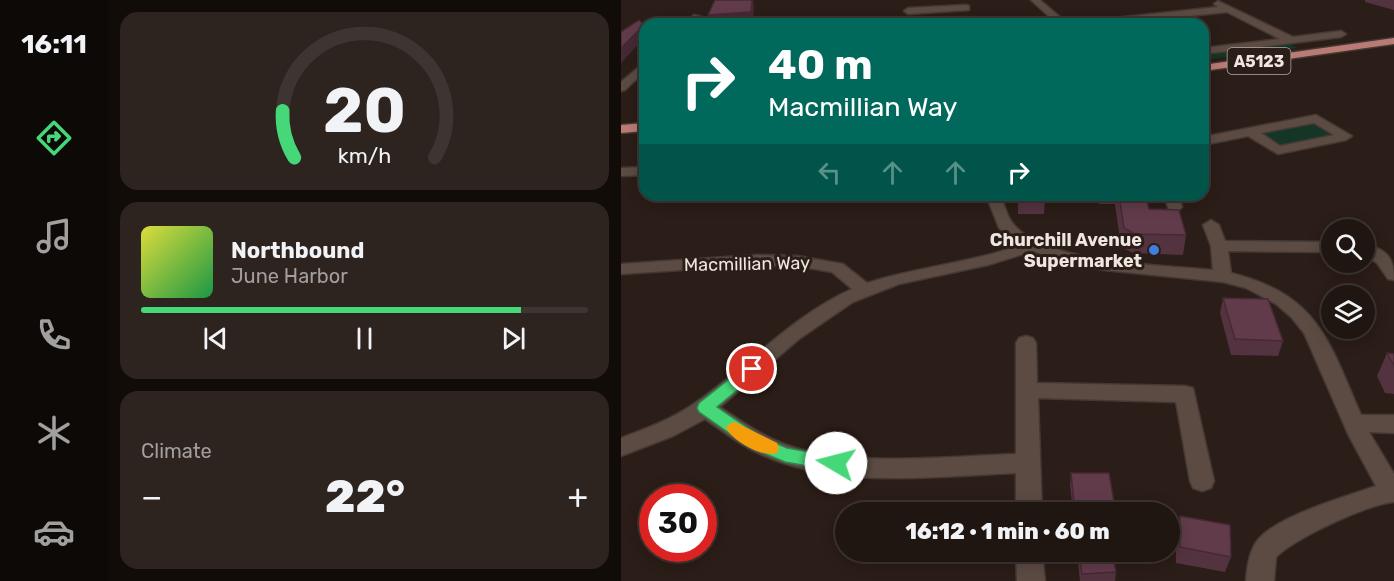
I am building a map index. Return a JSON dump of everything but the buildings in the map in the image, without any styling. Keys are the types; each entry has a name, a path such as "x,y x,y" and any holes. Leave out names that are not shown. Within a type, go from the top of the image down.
{"main road":[{"name":"A5123","path":"1209,67 1394,41"},
{"path":"621,129 639,128"}],"street":[{"path":"906,18 907,0"},
{"path":"1035,0 1056,18"},
{"path":"1211,0 1316,53"},
{"path":"908,11 966,8"},
{"path":"1144,18 1229,9"},
{"path":"1209,50 1341,34"},
{"path":"621,88 639,71"},
{"path":"1209,140 1249,132 1316,119 1346,136 1278,150 1249,132"},
{"path":"621,172 639,171"},
{"path":"995,201 1000,216 1019,235 1052,254 1096,265 1222,275 1245,281 1271,293 1299,313 1318,340 1355,423 1381,475 1393,491 1302,525 1279,538 1267,549 1260,568 1260,581"},
{"path":"1211,225 1219,246 1222,275"},
{"path":"621,447 676,424 705,408 831,307 864,289 916,274 1008,257 1034,245"},
{"path":"1219,246 1321,247"},
{"path":"1375,255 1383,259 1394,274"},
{"name":"Macmillian Way","path":"621,269 757,260 797,261 837,268 864,289"},
{"path":"1026,343 1029,502"},
{"path":"1028,390 1185,394 1202,481"},
{"path":"705,408 755,442 785,455 814,461 909,466 1028,463"},
{"path":"1355,423 1394,424"},
{"path":"1030,562 1031,581"}],"green space":[{"path":"1286,42 1297,48 1209,59 1209,51"},
{"path":"1308,123 1319,124 1334,135 1283,146 1273,143 1264,136 1266,132"}],"slow traffic":[{"path":"735,428 755,442 770,448"}],"place":[{"name":"Churchill Avenue Supermarket","path":"1154,250"}],"route":[{"path":"752,369 705,408 755,442 785,455 836,463"}]}
